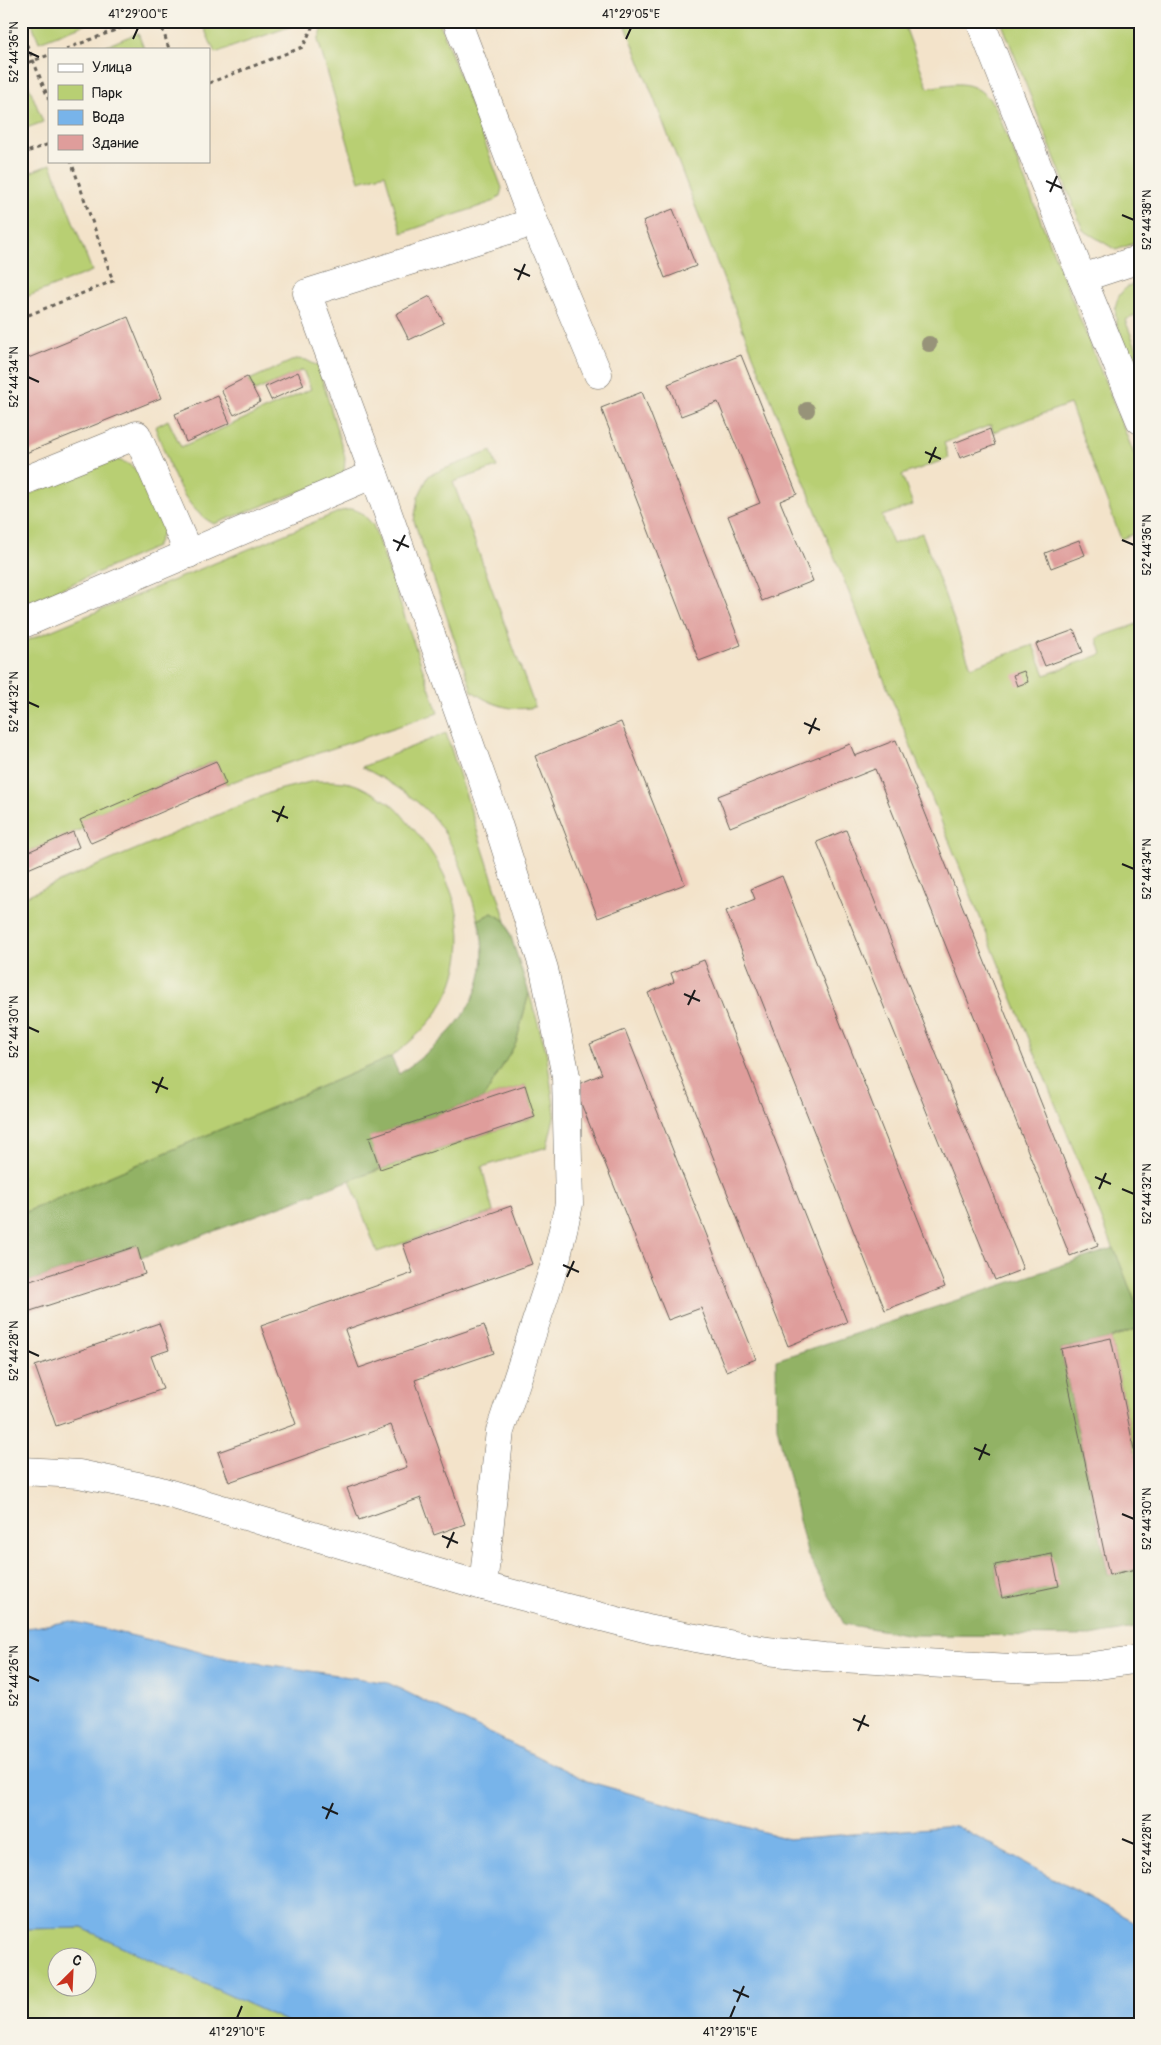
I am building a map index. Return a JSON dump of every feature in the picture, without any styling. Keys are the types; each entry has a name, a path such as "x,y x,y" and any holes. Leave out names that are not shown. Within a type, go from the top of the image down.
{"lane":[{"path":"457,21 534,222 598,374"},
{"path":"980,21 1140,420"},
{"path":"483,1586 500,1430 555,1264 569,1204 566,1076 544,969 495,815 374,474 307,293 534,222"},
{"path":"1082,278 1140,259"},
{"path":"21,482 137,435 189,554"},
{"path":"21,625 374,474"},
{"path":"21,1471 79,1474 157,1490 483,1586 652,1630 767,1651 824,1657 1030,1669 1086,1667 1140,1659"}],"path":[{"path":"69,48 139,21"},
{"path":"160,21 170,48"},
{"path":"210,83 303,47 315,21"},
{"path":"21,30 48,97"},
{"path":"21,65 48,55"},
{"path":"21,154 48,144"},
{"path":"21,318 113,281 71,162"}],"green space":[{"path":"31,21 94,21 39,42"},
{"path":"201,21 306,21 215,53"},
{"path":"326,21 439,21 502,188 500,196 495,201 402,233 385,174 359,181 318,40"},
{"path":"624,21 903,21 928,88 949,84 966,85 980,91 995,106 1140,469 1140,536 1138,532 1121,539 1070,404 993,432 991,425 944,443 949,458 902,475 913,505 882,516 893,544 922,533 971,667 1033,645 1045,675 1102,654 1097,638 1140,623 1140,1314 743,330"},
{"path":"1001,21 1140,21 1140,241 1116,250 1083,230"},
{"path":"138,33 144,48 100,48"},
{"path":"25,76 43,122 21,130 21,77"},
{"path":"51,164 92,271 21,299 21,176"},
{"path":"1140,281 1140,314 1125,320 1140,357 1140,380 1122,339 1115,311 1118,298 1126,288"},
{"path":"296,359 306,360 318,366 345,457 344,475 214,524 192,506 184,494 177,482 155,427 168,420 181,447 311,389 303,370 255,391 249,380"},
{"path":"491,451 497,467 453,482 535,707 519,709 494,704 472,691 414,521 418,497 429,475"},
{"path":"107,460 120,461 130,465 145,482 165,527 156,547 21,606 21,498"},
{"path":"353,509 362,513 373,525 438,713 226,784 215,761 81,820 84,828 21,855 21,643 341,511"},
{"path":"446,733 506,921 492,913 478,920 471,893 460,864 439,825 423,807 407,794 362,767"},
{"path":"314,781 336,781 354,784 395,807 423,841 444,875 452,894 460,934 455,975 451,988 438,1011 412,1040 391,1057 21,1214 21,898 274,791"},
{"path":"492,913 506,921 529,993 516,1043 483,1099 370,1137 380,1169 150,1255 140,1257 136,1246 21,1284 21,1214 391,1057 399,1074 419,1059 453,1028 466,1010 476,991 482,970 483,946 478,920"},
{"path":"529,993 546,1050 555,1113 547,1147 482,1167 493,1212 377,1252 350,1180 535,1117 525,1085 483,1099 516,1043"},
{"path":"1114,1248 1140,1314 1140,1327 1111,1338 1061,1349 1108,1575 1140,1568 1140,1627 1091,1636 912,1635 844,1624 807,1553 777,1427 776,1360","holes":["1051,1554 1058,1586 1002,1598 995,1565"]},
{"path":"1140,1327 1140,1478 1111,1339"},
{"path":"82,1928 292,2024 21,2024 21,1929"}],"water":[{"path":"71,1621 226,1658 388,1683 587,1781 788,1839 956,1826 1140,1925 1140,2024 292,2024 82,1928 21,1929 21,1629"}],"building":[{"path":"673,209 696,266 665,278 643,221"},
{"path":"430,296 444,323 409,340 396,314"},
{"path":"128,317 161,398 21,455 21,361"},
{"path":"741,355 797,494 780,501 813,581 762,601 728,516 760,503 718,402 681,416 668,384"},
{"path":"298,372 304,385 271,400 265,387"},
{"path":"247,377 260,402 234,415 221,390"},
{"path":"642,392 741,645 699,661 601,408"},
{"path":"218,396 230,423 186,442 175,414"},
{"path":"990,429 995,445 960,458 954,443"},
{"path":"1079,540 1085,555 1051,568 1045,553"},
{"path":"1074,630 1083,652 1045,666 1036,644"},
{"path":"1024,671 1028,682 1017,686 1013,675"},
{"path":"621,722 685,884 598,918 535,756"},
{"path":"896,740 1098,1245 1070,1256 875,769 730,827 718,796 850,744 855,756"},
{"path":"216,761 226,784 91,843 80,820"},
{"path":"846,830 1023,1269 995,1280 817,842"},
{"path":"73,832 79,847 21,872 21,855"},
{"path":"782,876 945,1287 885,1310 726,911 755,899 751,889"},
{"path":"704,960 847,1322 788,1346 648,993 674,982 671,973"},
{"path":"625,1030 756,1359 726,1371 701,1308 668,1320 574,1086 602,1074 590,1044"},
{"path":"525,1085 535,1117 380,1169 369,1137"},
{"path":"511,1206 532,1264 345,1330 359,1368 484,1325 494,1353 415,1380 465,1524 434,1535 421,1498 359,1520 347,1488 407,1467 391,1425 229,1482 218,1452 296,1424 261,1326 413,1273 403,1244"},
{"path":"137,1246 145,1274 21,1314 21,1284"},
{"path":"159,1323 169,1350 151,1356 163,1389 56,1426 35,1366"},
{"path":"1111,1338 1140,1478 1140,1568 1109,1575 1061,1349"},
{"path":"1052,1554 1059,1586 1002,1598 995,1565"}]}
